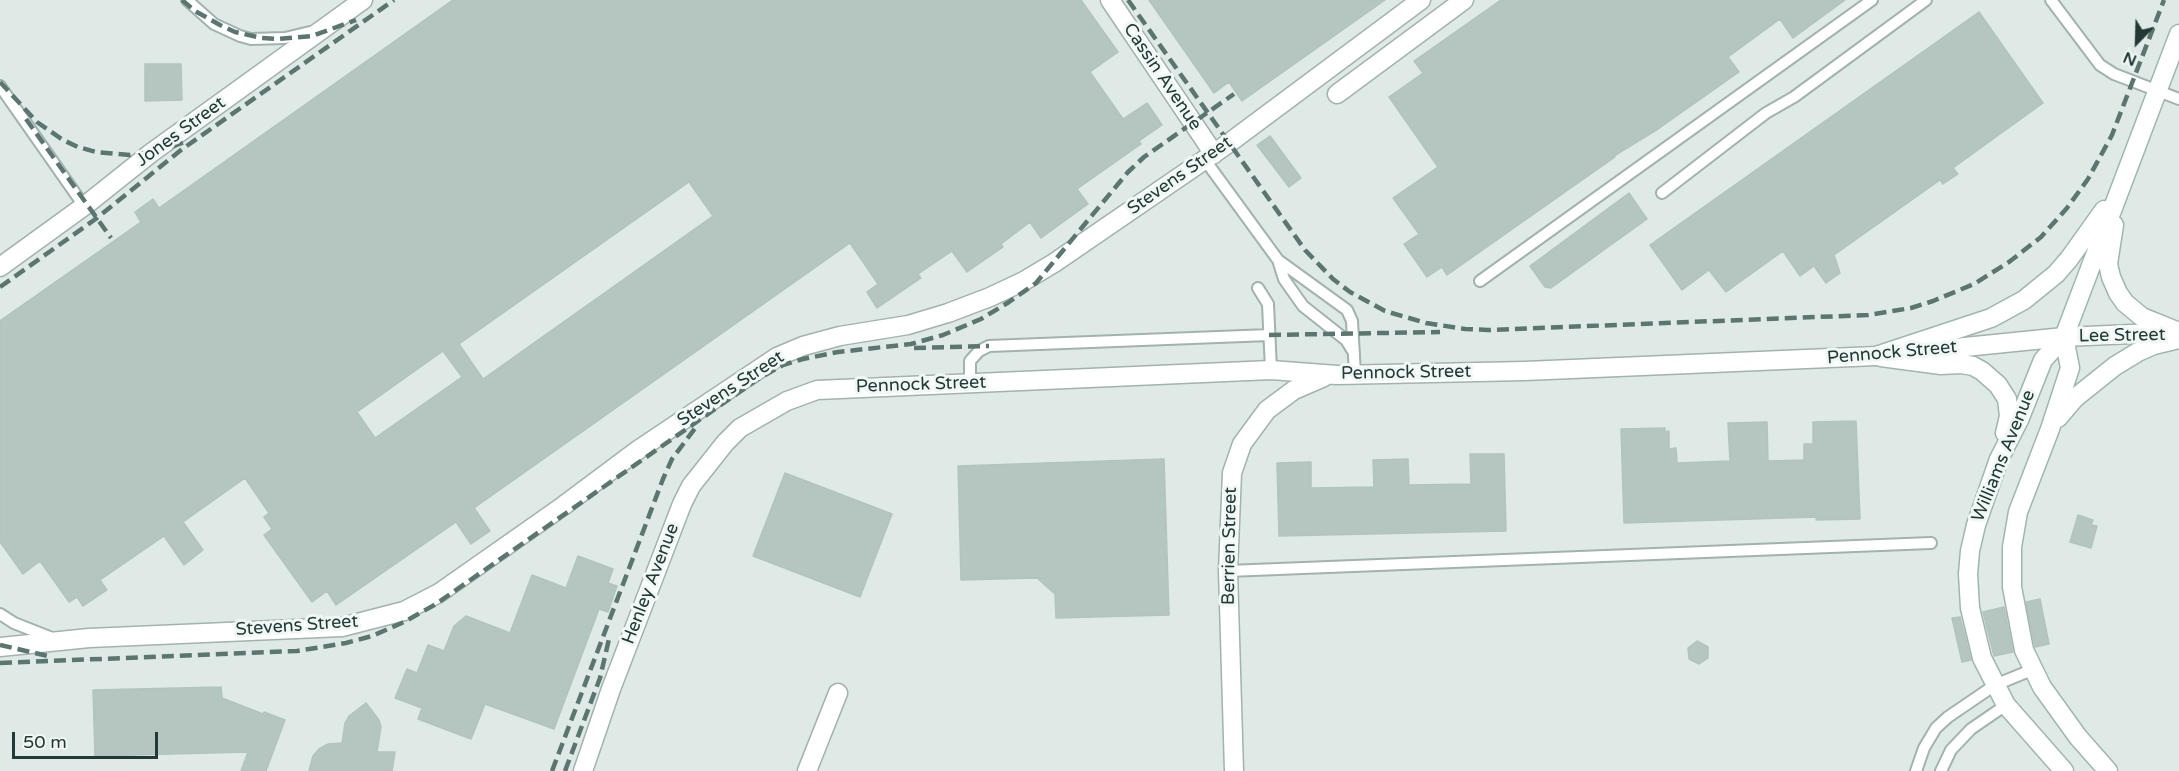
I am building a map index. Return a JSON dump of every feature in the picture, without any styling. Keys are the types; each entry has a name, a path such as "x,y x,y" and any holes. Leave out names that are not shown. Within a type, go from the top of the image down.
{"street":[{"name":"Jones Street","path":"0,267 84,206 151,153 363,0"},
{"name":"Cassin Avenue","path":"1110,0 1209,157"},
{"name":"Stevens Street","path":"0,647 58,641 342,627 404,611 438,593 563,506 638,450 777,357 803,345 908,324 948,313 1024,281 1054,263 1209,157 1421,0"},
{"path":"1337,94 1464,0"},
{"name":"Williams Avenue","path":"2064,771 2006,705 1995,685 1982,658 1970,608 1968,574 1976,525 1999,459 2019,420 2043,360 2064,337 2179,34"},
{"path":"2122,182 2108,264 2113,284 2132,310 2179,335"},
{"path":"1876,356 1991,318 2024,300 2069,259 2122,182"},
{"name":"Lee Street","path":"2064,337 2155,333 2179,335"},
{"path":"2050,429 2061,412 2075,398 2115,366 2146,348 2179,335"},
{"name":"Williams Avenue","path":"2064,337 2070,368 2050,429 2018,512 2010,566 2014,602 2024,650 2042,687 2108,771"},
{"name":"Pennock Street","path":"754,419 786,401 817,390 1271,370 1346,375 1525,371 1876,356 2064,337"},
{"path":"1876,356 1941,365 1973,366 1991,377 2004,393 2010,407 1999,459"},
{"name":"Berrien Street","path":"1234,771 1228,571 1230,484 1235,462 1242,444 1260,417 1283,397 1308,382 1322,377 1346,375"},
{"name":"Henley Avenue","path":"583,771 611,689 686,495 697,477 725,443 754,419"},
{"path":"807,771 838,693"}],"lane":[{"path":"187,0 206,18 223,29 258,40 303,35 347,12"},
{"path":"1480,281 1872,0"},
{"path":"1662,193 1766,113 1794,97 1926,0"},
{"path":"2051,0 2100,65 2114,74 2179,99"},
{"path":"0,86 84,206"},
{"path":"1209,157 1278,260 1284,279 1304,306 1346,340 1354,353"},
{"path":"1278,260 1347,310 1352,321 1354,353 1346,375"},
{"path":"1258,288 1268,304 1271,370"},
{"path":"970,384 970,361 989,346 1269,335"},
{"path":"1228,571 1931,543"},
{"path":"0,614 15,623 58,641"},
{"path":"1916,771 1924,748 1936,728 1995,685 2034,669"},
{"path":"1941,771 1951,750 1971,729 2006,705"}],"building":[{"path":"453,0 1081,0 1118,52 1090,72 1123,119 1147,103 1162,125 1139,141 1141,144 1077,189 1088,204 1041,238 1030,222 1001,244 1003,247 967,272 952,251 918,274 921,278 877,308 867,292 878,284 850,243 474,508 490,531 471,544 456,522 336,605 327,591 312,602 264,535 272,529 264,517 269,513 245,478 183,522 203,550 184,565 164,536 100,580 107,590 83,606 77,597 69,602 40,561 23,574 0,542 0,321 141,222 135,212 153,199 159,208","holes":["689,182 713,216 483,379 459,344","443,351 462,377 375,438 357,412"]},
{"path":"1149,0 1385,0 1242,101 1229,82 1214,93"},
{"path":"1501,0 1845,0 1793,38 1780,19 1728,57 1739,72 1658,129 1614,156 1447,275 1442,267 1427,277 1404,244 1419,234 1393,198 1438,167 1389,97 1423,73 1414,61"},
{"path":"1979,12 2043,103 1953,168 1958,174 1943,184 1940,180 1834,255 1840,273 1826,283 1814,266 1800,276 1783,251 1726,292 1709,270 1682,290 1650,245"},
{"path":"145,64 181,64 182,100 145,101"},
{"path":"1270,136 1301,178 1289,187 1257,145"},
{"path":"1629,193 1647,219 1551,288 1545,287 1530,266"},
{"path":"1856,421 1860,519 1816,520 1817,517 1624,523 1621,429 1665,428 1665,432 1669,431 1669,449 1676,448 1677,463 1730,461 1728,423 1767,422 1768,461 1804,460 1804,444 1813,444 1813,422"},
{"path":"1470,454 1504,454 1506,531 1279,536 1277,463 1311,462 1311,488 1374,487 1373,460 1408,459 1409,485 1471,484"},
{"path":"1164,459 1169,615 1056,618 1055,594 1037,578 961,580 958,466"},
{"path":"785,473 892,514 860,597 753,556"},
{"path":"2078,515 2093,520 2091,525 2097,526 2091,548 2070,542"},
{"path":"578,556 613,569 608,583 617,586 608,612 599,609 554,729 485,704 471,739 418,719 422,708 395,698 407,669 417,673 428,645 444,651 454,626 466,616 510,633 532,575 566,588"},
{"path":"2040,599 2049,644 2035,647 2026,602"},
{"path":"2004,607 2013,652 1994,656 1983,612"},
{"path":"1960,617 1971,660 1962,662 1952,618"},
{"path":"1697,641 1708,647 1708,658 1699,664 1689,659 1688,648"},
{"path":"221,687 222,698 285,720 266,771 241,771 248,752 95,756 93,690"},
{"path":"366,703 379,720 381,727 377,752 395,752 392,771 309,771 313,756 319,749 328,744 342,743 345,723 349,716"}],"railway":[{"path":"182,0 195,11 220,25 235,32 262,38 312,36 356,20"},
{"path":"0,287 97,218 181,150 394,0"},
{"path":"1128,0 1305,250 1333,279 1350,292 1385,311 1426,323 1488,330 1868,315 1911,308 1974,284 2009,262 2041,237 2067,208 2088,179 2112,135 2164,0"},
{"path":"0,82 37,122 63,140 78,147 96,152 130,155 162,150 185,142"},
{"path":"0,663 297,651 372,636 404,622 436,604 758,379 783,365 838,352 911,344 943,335 981,319 1009,302 1036,283 1128,172 1144,157 1234,94"},
{"path":"26,119 111,238"},
{"path":"1269,335 1440,332"},
{"path":"914,348 989,346"},
{"path":"552,771 663,479 672,459 696,427"},
{"path":"565,771 600,678 609,639"},
{"path":"0,645 48,656"}]}
